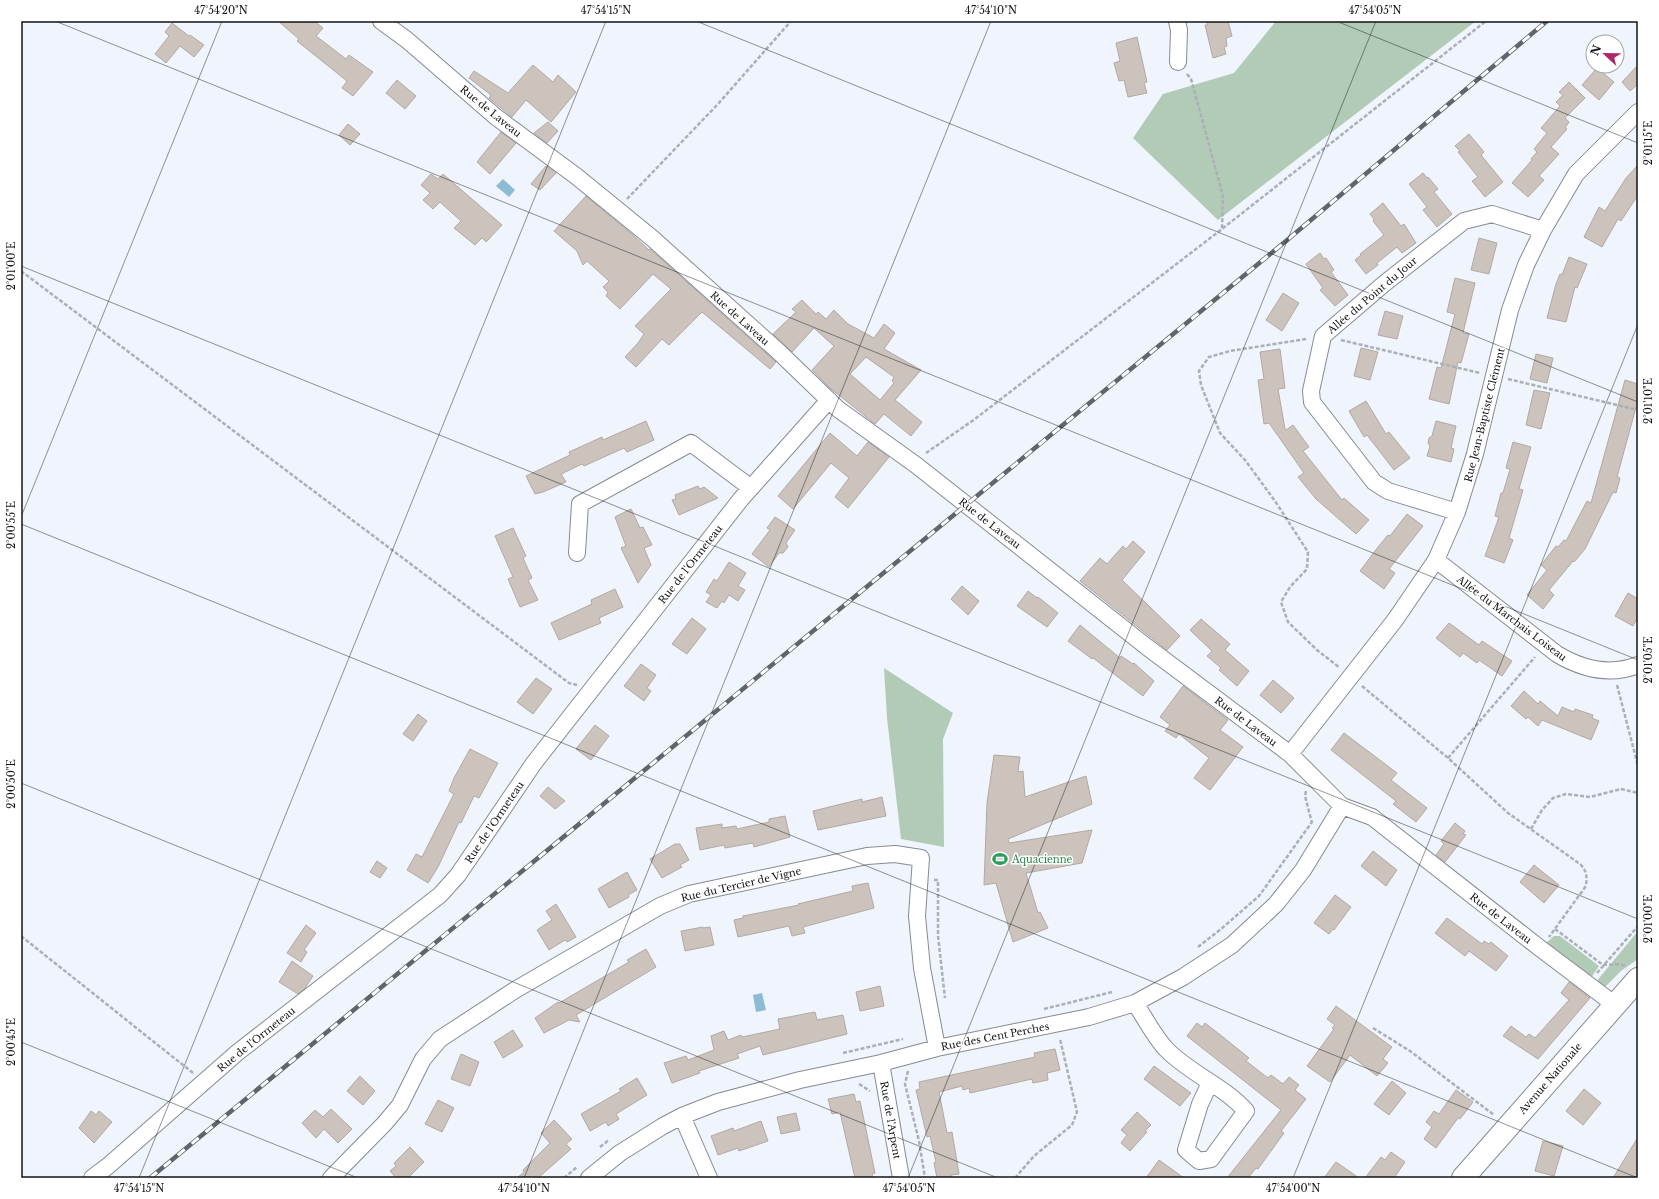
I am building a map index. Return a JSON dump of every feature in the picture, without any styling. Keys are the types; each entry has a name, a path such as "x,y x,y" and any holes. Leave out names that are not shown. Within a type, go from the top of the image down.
{"main road":[{"name":"Avenue Nationale","path":"1463,1178 1614,1004 1634,973"}],"street":[{"name":"Rue de Laveau","path":"381,21 407,40 496,118 576,176 652,238 829,400 916,465 1147,647 1290,754 1342,806 1372,817 1614,1004"},
{"path":"1177,21 1179,30 1178,62"},
{"name":"Rue Jean-Baptiste Clément","path":"1290,754 1355,681 1436,560 1458,512 1476,454 1510,310 1526,265 1543,230 1576,174 1638,112"},
{"name":"Allée du Point du Jour","path":"1458,512 1388,491 1374,482 1312,402 1311,391 1324,336 1385,283 1464,221 1492,214 1543,230"},
{"name":"Rue de l'Ormeteau","path":"92,1178 108,1166 238,1052 440,895 458,875 534,763 751,488 829,400"},
{"path":"577,553 580,504 691,443 751,488"},
{"name":"Allée du Marchais Loiseau","path":"1436,560 1567,660 1599,671 1615,670 1638,665"},
{"name":"Rue des Cent Perches","path":"589,1178 620,1153 682,1116 718,1102 800,1080 881,1063 937,1048 1088,1017 1135,1003 1184,977 1232,945 1276,904 1303,870 1342,806"},
{"name":"Rue du Tercier de Vigne","path":"331,1178 385,1123 400,1105 423,1059 440,1038 516,990 660,906 689,894 867,856 895,854 921,858 917,916 922,968 937,1048"},
{"path":"1135,1003 1167,1050 1210,1083 1236,1100 1246,1111 1211,1159 1199,1161 1186,1150 1200,1104 1210,1083"},
{"name":"Rue de l'Arpent","path":"881,1063 901,1178"},
{"path":"682,1116 710,1178"}],"path":[{"path":"617,210 718,104 790,21"},
{"path":"916,465 927,451 976,418 1222,229 1486,21"},
{"path":"1178,62 1191,80 1223,196 1222,229"},
{"path":"21,271 569,683 593,688"},
{"path":"1634,973 1619,964 1603,965 1555,929 1586,886 1586,870 1580,864 1508,813 1448,758 1317,650 1288,622 1281,602 1290,587 1307,569 1308,552 1276,501 1245,460 1220,433 1201,385 1199,370 1209,357 1230,351 1324,336 1638,410"},
{"path":"1448,758 1535,656 1548,647"},
{"path":"1615,670 1638,766"},
{"path":"1193,951 1259,896 1312,822 1306,796 1306,789"},
{"path":"1531,829 1542,810 1553,798 1566,794 1590,797 1621,789 1638,793"},
{"path":"920,880 938,880 938,936 946,1001"},
{"path":"1596,974 1638,926"},
{"path":"21,936 204,1082"},
{"path":"1038,1010 1118,991"},
{"path":"1373,1028 1410,1051 1509,1126"},
{"path":"1015,1178 1034,1156 1072,1125 1077,1112 1060,1039"},
{"path":"909,1067 905,1084 919,1140 925,1178"},
{"path":"856,1082 872,1092 876,1091"}],"green space":[{"path":"1276,21 1476,21 1218,220 1133,138 1163,94 1234,73"},
{"path":"884,668 953,713 943,739 944,847 901,839 887,718"},
{"path":"1638,931 1638,959 1621,971 1605,987 1595,983"},
{"path":"1554,936 1560,936 1599,966 1591,978 1546,947 1547,942"}],"water":[{"path":"503,179 515,190 509,197 496,186"},
{"path":"762,993 766,1010 756,1012 753,995"}],"building":[{"path":"278,21 314,21 323,28 316,36 346,59 349,55 373,72 353,96 342,88 347,81 297,41 299,39"},
{"path":"1206,21 1228,21 1232,36 1226,38 1227,46 1224,47 1226,54 1213,58 1205,25 1208,25"},
{"path":"172,23 204,45 194,57 180,46 166,63 155,54 169,36 165,32"},
{"path":"1137,37 1147,82 1144,83 1147,93 1128,97 1124,80 1119,81 1114,63 1120,61 1116,43"},
{"path":"533,65 553,82 558,75 576,92 551,122 526,100 512,117 489,98 491,95 469,78 474,71 508,93"},
{"path":"1638,65 1638,84 1630,91 1622,82"},
{"path":"1592,74 1604,74 1614,82 1599,100 1582,85"},
{"path":"397,80 416,96 405,109 386,93"},
{"path":"1569,82 1585,98 1565,118 1569,122 1565,128 1567,129 1551,147 1559,154 1539,176 1544,180 1528,197 1512,183 1537,152 1534,149 1547,133 1541,128 1560,106 1556,102 1563,95 1559,92"},
{"path":"548,122 558,131 547,143 534,133"},
{"path":"348,124 360,134 350,145 339,135"},
{"path":"501,132 516,143 490,174 477,162"},
{"path":"1469,134 1484,152 1481,155 1503,182 1485,197 1472,181 1478,177 1455,146"},
{"path":"1638,165 1638,195 1621,221 1618,219 1602,247 1584,237 1599,207 1605,211 1626,178"},
{"path":"546,166 556,173 540,190 531,184"},
{"path":"1423,173 1438,189 1434,192 1452,214 1437,227 1423,210 1427,207 1409,184"},
{"path":"431,174 438,179 443,174 502,225 486,242 482,238 475,245 454,228 461,221 440,202 433,209 423,200 430,193 421,185"},
{"path":"586,196 649,250 650,249 776,362 770,369 702,312 669,345 662,339 636,367 625,357 644,334 635,326 671,289 653,274 620,309 606,296 608,292 603,287 609,281 587,261 583,265 577,251 554,231"},
{"path":"1383,203 1401,226 1404,224 1416,243 1402,253 1397,247 1366,274 1355,260 1361,255 1360,254 1384,235 1373,221 1374,219 1370,214"},
{"path":"1479,238 1497,243 1489,274 1471,270"},
{"path":"1320,253 1324,259 1326,258 1334,270 1331,272 1348,295 1335,306 1320,290 1323,288 1306,264"},
{"path":"1569,257 1587,264 1577,288 1575,287 1566,322 1547,318 1556,284 1560,274 1562,275"},
{"path":"1455,278 1475,283 1463,333 1469,334 1461,363 1458,362 1449,404 1429,399 1437,367 1441,368 1455,314 1447,312"},
{"path":"1283,293 1299,303 1282,331 1266,320"},
{"path":"802,300 816,314 818,312 826,319 834,310 848,324 874,338 884,324 895,333 884,349 921,370 895,400 922,422 911,436 884,414 875,424 830,388 812,370 834,346 814,328 792,352 773,334 796,312 792,309","holes":["866,357 894,377 892,381 894,383 880,400 850,374"]},
{"path":"1385,311 1403,316 1397,339 1378,335"},
{"path":"1361,348 1378,352 1370,380 1354,376"},
{"path":"1280,349 1285,388 1278,389 1285,429 1286,430 1293,425 1309,447 1303,451 1342,500 1344,498 1369,520 1356,534 1316,499 1298,477 1304,473 1269,423 1264,424 1258,380 1264,379 1260,352"},
{"path":"1536,354 1553,358 1547,383 1530,379"},
{"path":"1625,380 1638,384 1638,400 1617,477 1620,478 1616,493 1613,492 1585,549 1549,590 1554,595 1543,609 1527,595 1547,570 1541,565 1556,546 1558,547 1564,540 1566,541 1587,501 1591,503"},
{"path":"1534,390 1550,393 1541,429 1526,425"},
{"path":"1366,401 1386,434 1389,432 1410,458 1394,470 1367,435 1364,437 1349,411"},
{"path":"646,421 654,440 627,452 624,448 584,466 582,464 561,474 566,482 535,494 526,476 570,455 569,452 602,437 603,440"},
{"path":"1436,421 1456,426 1451,448 1454,449 1451,462 1427,456 1430,446 1428,443 1429,438 1432,436"},
{"path":"830,433 857,456 868,442 889,457 848,508 835,497 849,478 831,463 793,509 778,496"},
{"path":"1513,442 1531,447 1519,489 1523,490 1509,538 1513,540 1504,563 1485,556 1499,517 1495,516 1501,493 1503,493 1510,469 1506,468"},
{"path":"698,486 700,489 704,487 718,498 679,515 672,500 676,499 675,495"},
{"path":"631,509 640,528 643,527 652,545 644,548 651,565 638,583 621,548 626,546 615,517"},
{"path":"1407,514 1423,526 1389,569 1395,573 1384,589 1360,571 1378,547 1388,535 1390,536"},
{"path":"775,517 795,530 786,543 788,547 783,553 779,553 769,567 752,554 770,530 767,528"},
{"path":"513,528 526,556 523,558 532,578 528,580 538,600 520,607 508,579 513,577 495,536"},
{"path":"1133,541 1145,552 1122,580 1180,636 1167,650 1080,581 1100,558 1107,564 1123,546 1126,549"},
{"path":"729,562 746,573 738,586 745,590 738,601 729,595 724,603 722,601 717,608 706,602 711,595 706,592 714,579 717,581"},
{"path":"962,586 979,601 968,615 951,599"},
{"path":"615,589 623,607 599,618 601,623 559,640 551,623 592,604 591,600"},
{"path":"1028,591 1058,613 1047,627 1017,606"},
{"path":"1628,593 1638,599 1638,617 1633,626 1615,616"},
{"path":"692,618 706,629 687,654 672,644"},
{"path":"1201,619 1230,644 1225,650 1249,671 1237,686 1219,670 1221,668 1207,656 1212,651 1190,630"},
{"path":"1449,623 1479,645 1482,641 1512,661 1502,676 1479,660 1477,663 1463,653 1460,657 1436,638"},
{"path":"1080,625 1120,658 1121,656 1133,664 1134,663 1154,681 1143,696 1068,641"},
{"path":"641,664 656,675 647,688 651,691 644,701 624,686"},
{"path":"536,678 552,689 533,714 517,702"},
{"path":"1273,680 1294,698 1281,713 1260,695"},
{"path":"1183,686 1228,720 1220,730 1243,747 1210,790 1194,778 1209,758 1179,734 1176,738 1165,731 1170,725 1160,717"},
{"path":"1524,691 1538,704 1540,701 1558,716 1562,707 1574,712 1575,709 1593,715 1592,718 1599,721 1591,740 1542,720 1538,726 1528,717 1526,719 1511,706"},
{"path":"418,714 427,721 413,741 403,734"},
{"path":"595,725 609,736 591,760 576,749"},
{"path":"1344,733 1397,773 1391,780 1427,808 1416,822 1393,804 1396,801 1331,750"},
{"path":"470,749 498,763 479,798 474,796 461,823 459,822 438,867 428,883 407,870 416,854 422,857 454,794 449,791 454,778"},
{"path":"994,755 1020,757 1018,772 1023,771 1025,797 1086,776 1092,804 1008,839 1009,843 1092,830 1082,863 1026,873 1038,913 1040,912 1048,928 1013,942 996,883 984,885 987,803"},
{"path":"548,787 565,801 555,809 540,796"},
{"path":"882,797 886,816 818,830 813,811 862,799 862,802"},
{"path":"785,816 790,837 754,847 753,843 725,848 724,845 700,850 696,828 722,824 722,828 736,826 737,829 769,822 769,819"},
{"path":"1455,823 1465,831 1463,834 1466,835 1445,862 1436,855 1444,844 1441,841"},
{"path":"675,844 680,844 689,860 680,865 682,867 662,878 650,859"},
{"path":"1373,851 1397,870 1386,886 1361,866"},
{"path":"377,861 387,868 380,878 370,872"},
{"path":"1534,865 1559,885 1544,903 1520,882"},
{"path":"627,872 637,890 628,895 629,897 609,908 598,889"},
{"path":"868,883 874,908 803,927 805,933 792,936 789,926 738,937 734,920 743,918 743,916 799,905 798,904 853,891 852,886"},
{"path":"1335,895 1351,907 1334,930 1333,929 1329,934 1314,923"},
{"path":"556,904 576,937 567,942 565,940 549,950 537,930 552,920 546,911"},
{"path":"1447,918 1482,944 1484,941 1489,944 1491,942 1508,956 1496,971 1469,951 1465,956 1435,933"},
{"path":"306,925 316,933 304,950 307,952 301,962 287,953"},
{"path":"710,927 714,945 685,951 681,931"},
{"path":"646,949 656,967 576,1015 580,1022 569,1020 544,1033 535,1018 558,1002 559,1003 629,962 627,960"},
{"path":"292,961 313,976 305,988 298,994 279,982"},
{"path":"1569,982 1590,998 1538,1059 1503,1036 1511,1026 1526,1037 1529,1034 1535,1038 1569,1000 1561,993"},
{"path":"880,986 884,1006 860,1011 856,992"},
{"path":"1336,1006 1392,1047 1383,1059 1388,1063 1377,1076 1350,1055 1330,1082 1307,1066 1334,1029 1332,1028 1335,1025 1327,1019"},
{"path":"815,1012 817,1020 843,1015 847,1034 763,1055 760,1046 737,1054 739,1058 699,1071 700,1073 672,1083 664,1063 686,1056 688,1060 714,1050 711,1036 724,1031 728,1040 741,1035 742,1037 780,1029 778,1019"},
{"path":"1197,1023 1202,1027 1205,1023 1249,1058 1246,1061 1268,1078 1271,1075 1283,1084 1289,1077 1299,1085 1295,1090 1306,1099 1281,1131 1284,1133 1258,1169 1256,1168 1248,1178 1227,1178 1281,1110 1187,1036"},
{"path":"513,1030 523,1046 503,1058 494,1042"},
{"path":"1055,1049 1060,1070 1047,1073 1048,1080 1033,1083 1032,1079 970,1093 969,1088 963,1090 962,1086 939,1092 947,1133 952,1132 959,1174 951,1175 952,1178 937,1178 934,1163 936,1162 930,1136 927,1137 916,1090 920,1089 919,1082 1035,1057 1034,1053"},
{"path":"461,1054 479,1062 470,1086 451,1079"},
{"path":"1154,1066 1191,1093 1180,1106 1144,1079"},
{"path":"360,1076 375,1091 363,1105 347,1091"},
{"path":"637,1078 647,1095 616,1114 619,1119 608,1126 606,1122 590,1131 581,1114 621,1091 619,1089"},
{"path":"1392,1081 1406,1093 1389,1115 1374,1104"},
{"path":"1584,1089 1601,1103 1583,1125 1566,1111"},
{"path":"1456,1090 1473,1102 1460,1119 1458,1118 1436,1148 1424,1139 1432,1127 1426,1122 1434,1111 1439,1114"},
{"path":"854,1094 856,1102 860,1101 875,1173 872,1174 873,1178 855,1178 840,1112 832,1114 828,1099"},
{"path":"438,1100 454,1108 442,1132 425,1124"},
{"path":"331,1109 352,1129 338,1143 324,1129 316,1138 302,1123 315,1110 323,1117"},
{"path":"91,1111 96,1115 99,1111 112,1122 94,1143 79,1128"},
{"path":"1137,1112 1151,1125 1145,1131 1147,1132 1130,1151 1121,1143 1127,1135 1121,1130"},
{"path":"796,1113 800,1130 781,1134 777,1117"},
{"path":"554,1120 572,1139 566,1144 571,1149 538,1178 517,1178 550,1143 541,1133"},
{"path":"761,1121 768,1141 739,1151 738,1148 718,1155 711,1136 733,1128 734,1131"},
{"path":"1638,1137 1638,1178 1613,1178"},
{"path":"1543,1141 1563,1146 1554,1176 1535,1171"},
{"path":"410,1147 424,1162 408,1178 396,1178 390,1171 396,1166 394,1163"},
{"path":"1391,1152 1405,1162 1394,1178 1365,1178 1381,1157 1385,1160"},
{"path":"1159,1160 1184,1178 1146,1178"},
{"path":"1336,1162 1359,1178 1324,1178"}],"railway":[{"path":"150,1178 1286,241 1547,21"}],"place":[{"name":"Aquacienne","path":"1000,859"}]}
